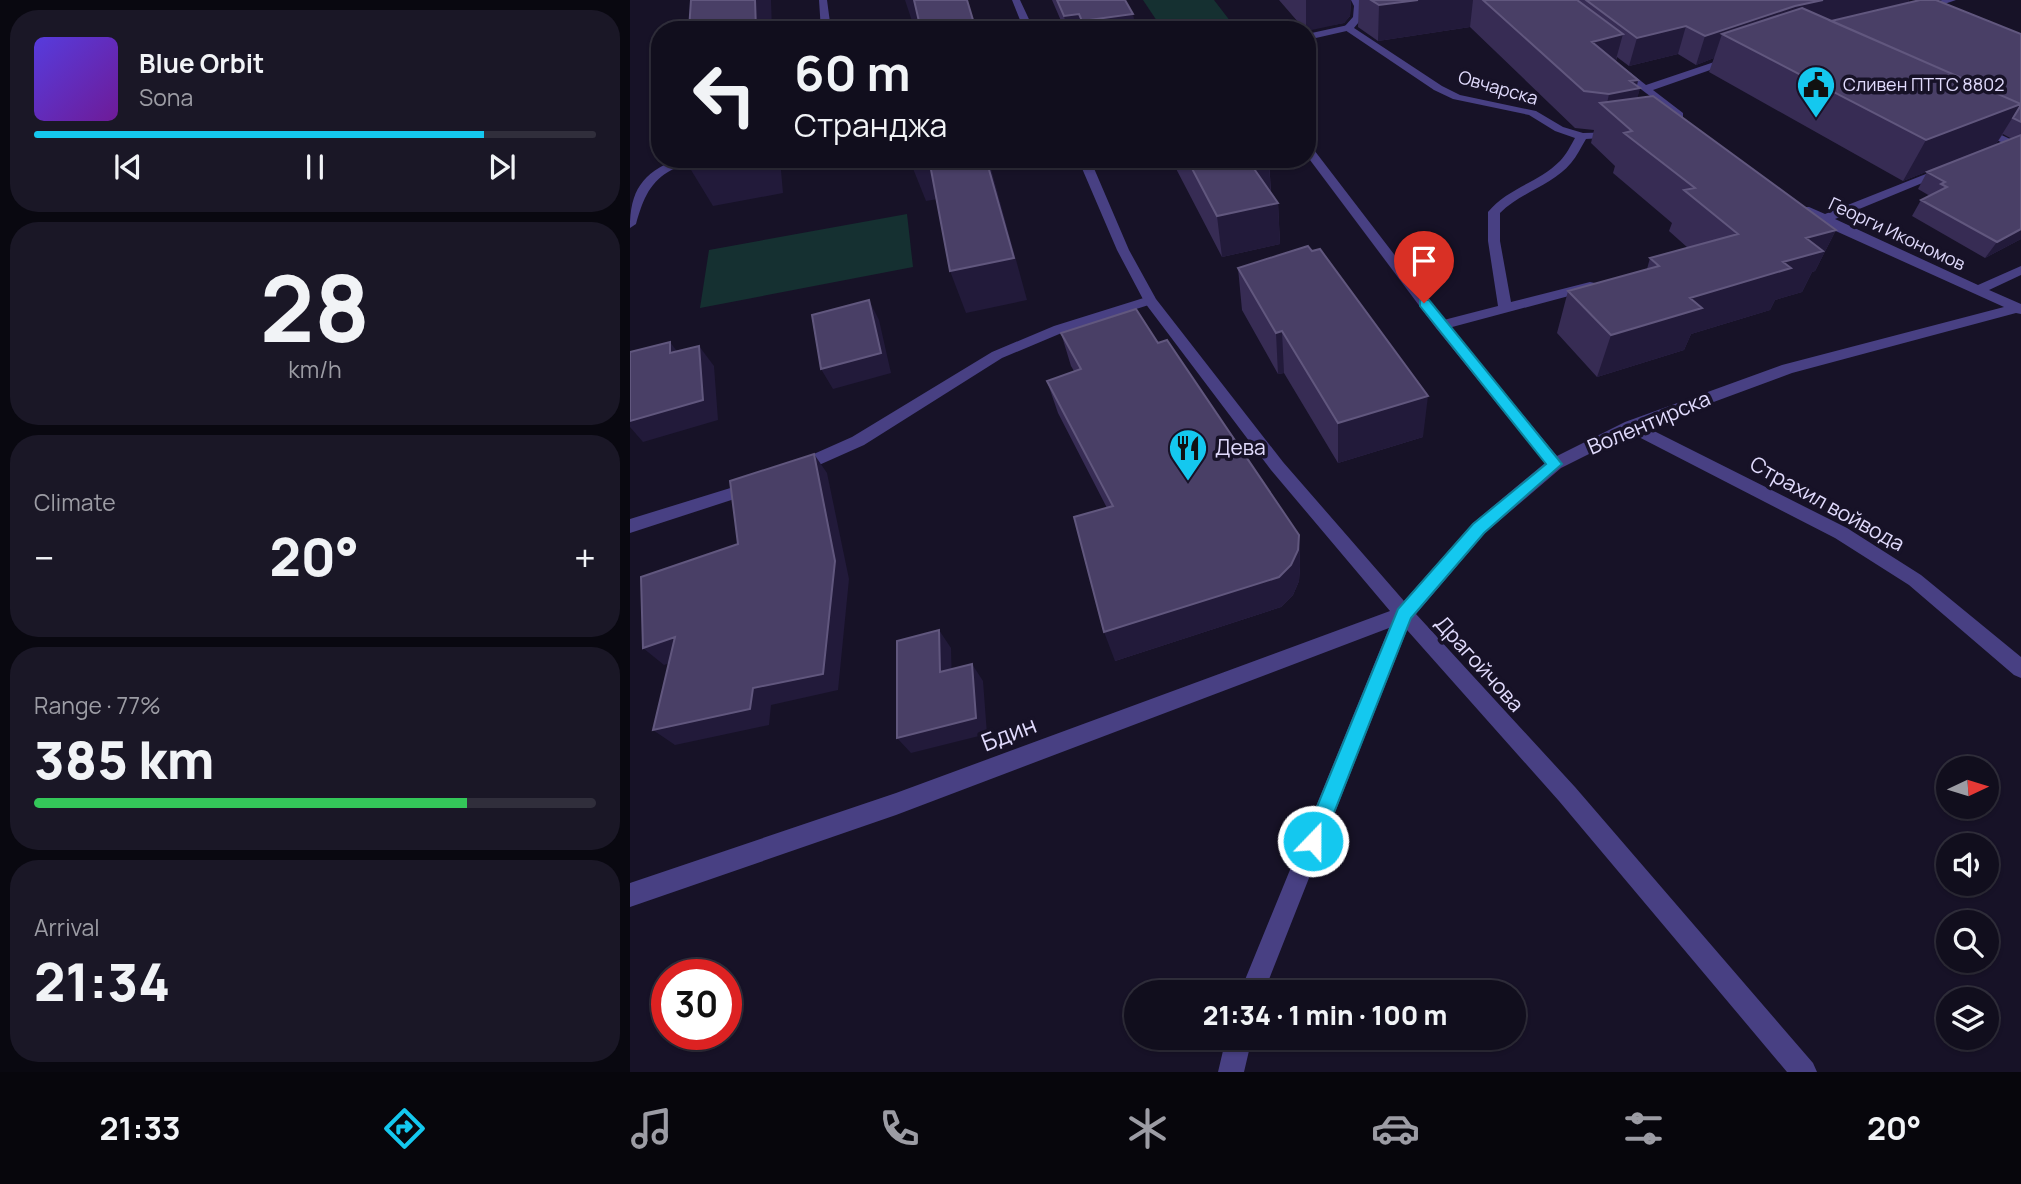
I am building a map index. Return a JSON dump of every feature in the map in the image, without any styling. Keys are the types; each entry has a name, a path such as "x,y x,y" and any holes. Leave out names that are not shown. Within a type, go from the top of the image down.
{"street":[{"path":"822,0 825,21"},
{"path":"1016,0 1025,21"},
{"path":"1316,35 1348,28 1358,18 1359,6 1355,0"},
{"path":"1908,12 1935,5 1950,5"},
{"name":"Овчарска","path":"1348,28 1438,88 1457,97 1532,113 1559,129 1582,136 1624,132"},
{"path":"1644,89 1749,53"},
{"path":"1604,56 1685,120"},
{"path":"1962,121 2016,146"},
{"path":"1505,308 1494,241 1494,212 1510,197 1543,180 1566,162 1582,136"},
{"path":"1999,149 2016,146"},
{"path":"1316,160 1441,325 1555,464"},
{"path":"1822,220 1961,164"},
{"path":"630,223 640,190 669,168"},
{"name":"Драгойчова","path":"1088,168 1123,250 1150,300 1277,466 1404,614 1566,794 1804,1072"},
{"name":"Георги Икономов","path":"1792,202 1822,220 2019,309"},
{"path":"1977,290 2021,270"},
{"path":"1441,325 1609,281"},
{"path":"630,526 769,480 858,441 997,355 1059,329 1150,300"},
{"name":"Волентирска","path":"1257,980 1404,614 1479,528 1555,464 1631,426 1787,369 2019,309"},
{"name":"Страхил войвода","path":"1631,426 1841,533 1915,580 2021,669"},
{"name":"Бдин","path":"630,895 896,804 1404,614"},
{"path":"1231,1072 1236,1050"}],"green space":[{"path":"1143,0 1214,0 1230,21 1157,21"},
{"path":"907,214 913,267 700,308 709,250"}],"building":[{"path":"691,0 755,0 756,21 690,21"},
{"path":"914,0 967,0 973,21 919,21"},
{"path":"1057,0 1125,0 1133,14 1082,21 1079,14 1064,16"},
{"path":"1371,0 1418,0 1379,5"},
{"path":"1483,0 1577,0 1623,34 1592,42 1638,80 1630,81 1640,88 1609,94 1584,91"},
{"path":"1586,0 1823,0 1795,6 1705,36 1686,26 1637,38"},
{"path":"1920,0 1936,0 2021,34 2021,104 1831,21"},
{"path":"1802,8 2021,104 1926,140 1722,34"},
{"path":"1653,96 1836,230 1806,238 1823,251 1783,262 1791,268 1690,298 1702,308 1611,335 1568,291 1659,266 1650,258 1738,234 1684,190 1695,188 1624,133 1632,131 1600,103"},
{"path":"2021,105 2021,122 2013,118"},
{"path":"2021,135 2021,229 1997,242 1921,200 1947,187 1941,184 1945,182 1927,172"},
{"path":"931,168 989,168 1014,258 950,271"},
{"path":"1192,168 1254,168 1278,203 1217,216"},
{"path":"1308,246 1312,251 1320,249 1428,396 1338,423 1282,331 1276,333 1238,268"},
{"path":"869,300 881,353 821,369 812,315"},
{"path":"1136,309 1158,343 1167,340 1299,535 1298,550 1291,565 1279,577 1104,632 1074,517 1113,506 1047,381 1081,369 1061,333"},
{"path":"670,342 670,353 699,346 703,400 630,421 630,352"},
{"path":"814,454 835,561 823,674 753,688 750,709 653,730 675,637 643,648 641,577 738,544 730,481"},
{"path":"939,630 940,672 972,664 976,718 897,738 897,641"}],"place":[{"name":"Сливен ПТТС 8802","path":"1816,119"},
{"name":"Дева","path":"1188,482"}],"route":[{"path":"1313,841 1404,614 1479,528 1555,464 1424,303"}]}
